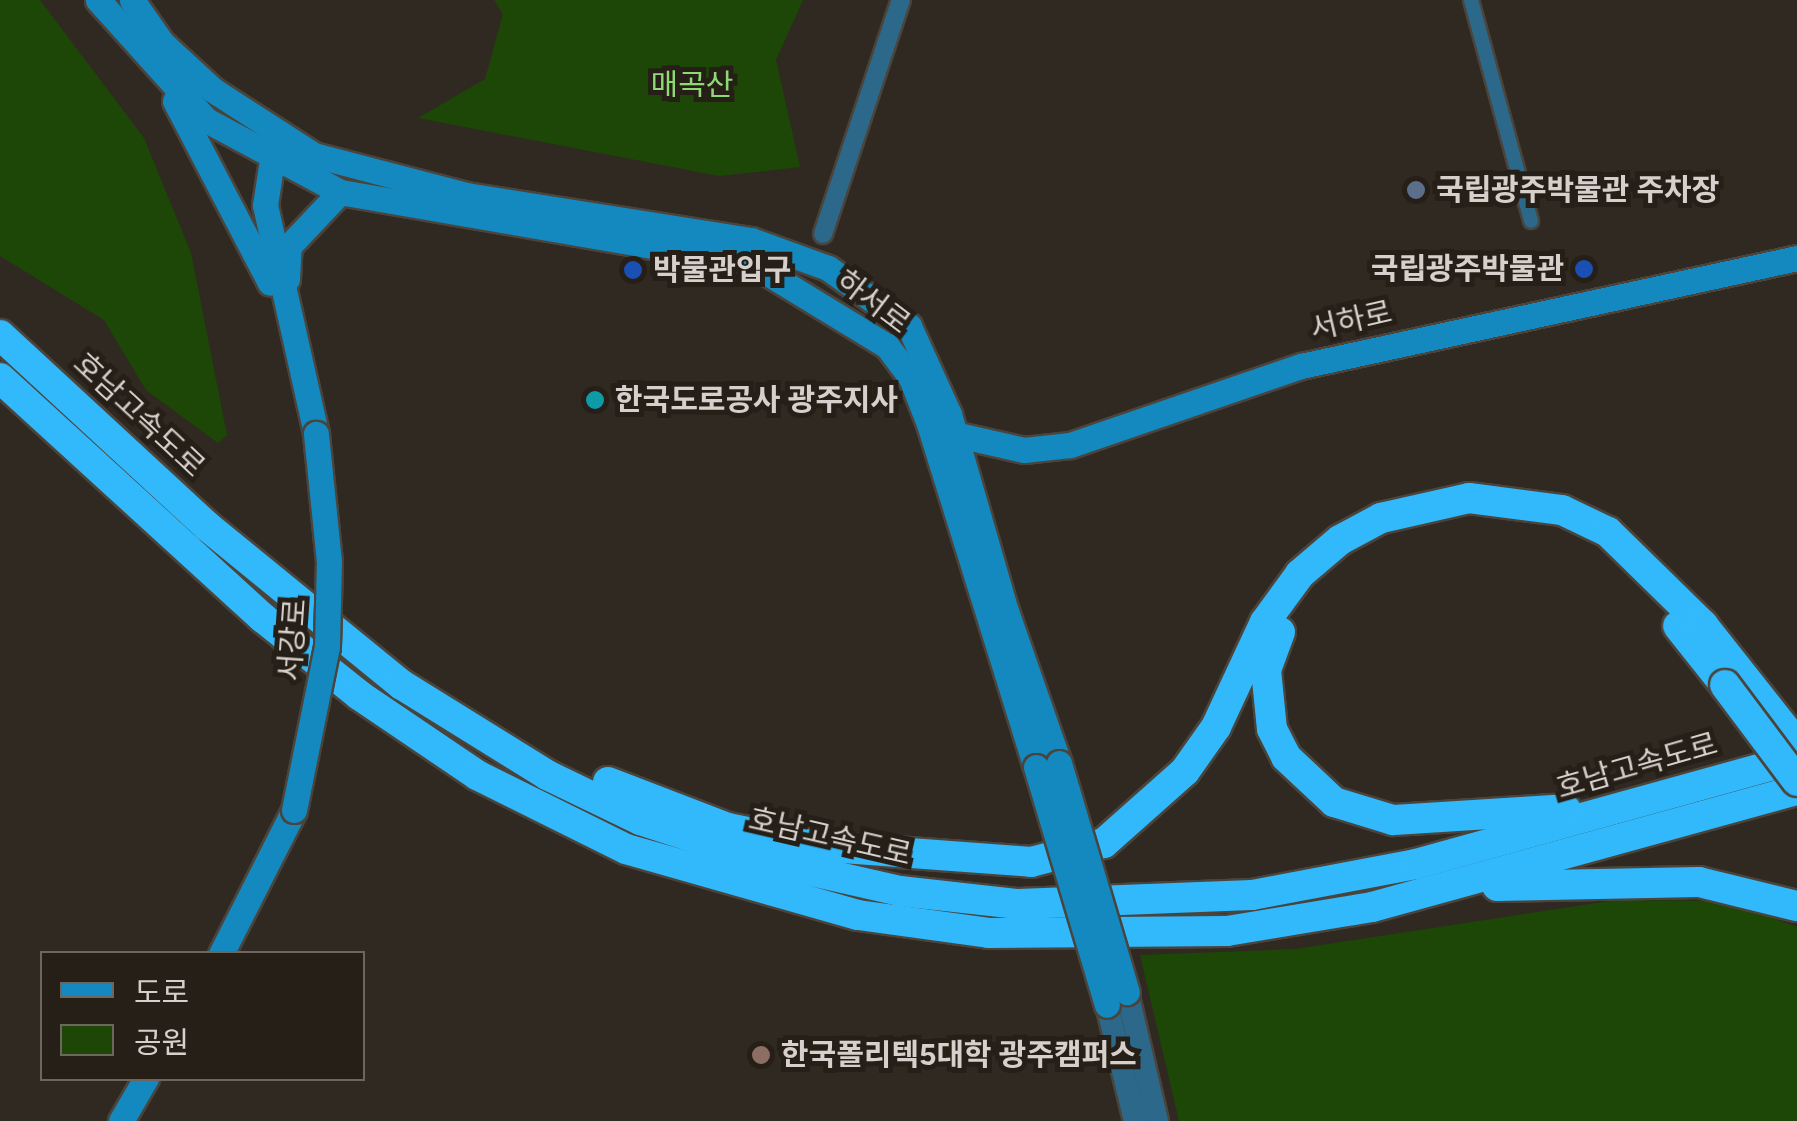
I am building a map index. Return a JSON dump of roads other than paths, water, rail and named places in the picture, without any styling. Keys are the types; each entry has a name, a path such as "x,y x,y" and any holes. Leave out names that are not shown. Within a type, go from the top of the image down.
{"highway":[{"name":"호남고속도로","path":"0,335 207,526 402,685 482,735 640,820 760,859 900,891 1018,904 1252,894 1416,864 1797,758"},
{"path":"0,378 263,618 359,695 477,775 626,849 858,914 989,933 1227,931 1449,886 1797,790"},
{"path":"482,735 728,828 815,846 1031,862 1104,843 1185,771 1216,727 1264,622 1300,574 1340,540 1382,518 1468,498 1562,510 1608,532 1735,680 1797,781"},
{"path":"1634,804 1392,820 1360,814 1334,802 1286,758 1264,697 1274,641 1310,588 1361,545 1438,516 1489,514 1534,520 1588,544 1735,680 1797,744"},
{"path":"1449,886 1699,882 1797,906"}],"main road":[{"name":"하서로","path":"98,0 166,83 206,120 271,160 340,192 751,263 888,346 911,378 929,424 1048,765"},
{"name":"하서로","path":"132,0 175,55 277,132 362,172 751,240 828,268 909,326 955,437 1117,999"},
{"name":"서강로","path":"166,83 286,314"},
{"name":"서강로","path":"223,951 294,810 327,646 328,543 316,434 264,205 277,132"},
{"path":"286,314 289,246 340,192"},
{"name":"서하로","path":"929,424 955,437 1024,450 1070,445 1302,366 1797,258"},
{"path":"121,1121 144,1081"}],"street":[{"path":"823,234 900,0"},
{"path":"1471,0 1531,221"},
{"name":"하서로","path":"1117,999 1135,1121"},
{"name":"하서로","path":"1117,999 1157,1121"}],"place":[{"name":"국립광주박물관 주차장","path":"1416,190"},
{"name":"국립광주박물관","path":"1584,269"},
{"name":"박물관입구","path":"633,270"},
{"name":"한국도로공사 광주지사","path":"595,400"},
{"name":"한국폴리텍5대학 광주캠퍼스","path":"761,1055"}],"park label":[{"name":"매곡산","path":"692,85"}]}
